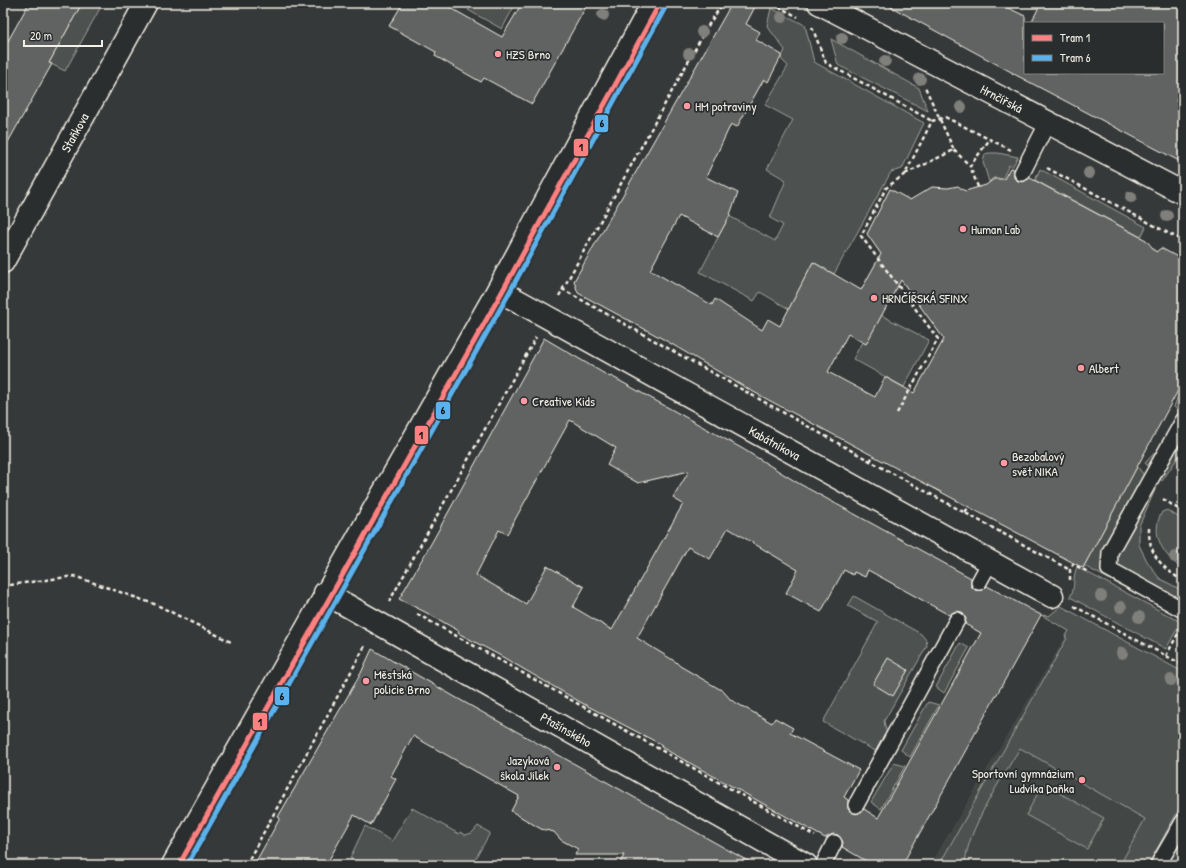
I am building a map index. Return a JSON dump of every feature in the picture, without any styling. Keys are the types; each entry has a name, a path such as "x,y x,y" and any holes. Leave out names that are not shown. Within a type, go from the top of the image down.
{"street":[{"name":"Staňkova","path":"3,262 146,3"},
{"path":"173,865 325,593 498,290 653,3"},
{"name":"Hrnčířská","path":"819,3 1183,193"},
{"name":"Kabátníkova","path":"498,290 1061,600"},
{"name":"Ptašínského","path":"325,593 806,865"}],"lane":[{"path":"1022,173 1048,122"},
{"path":"1183,421 1110,552 1109,569 1183,610"},
{"path":"979,582 990,562"},
{"path":"856,805 919,687 957,620"},
{"path":"1158,865 1183,822"},
{"path":"822,865 828,841"}],"path":[{"path":"558,297 709,24 723,3"},
{"path":"810,24 826,63 932,121"},
{"path":"905,174 932,121 945,117 1029,159 1183,241"},
{"path":"938,119 954,150 970,166 978,187"},
{"path":"970,166 990,139"},
{"path":"897,413 938,339 861,236 886,188 905,174 954,150"},
{"path":"562,289 870,461 1070,570"},
{"path":"397,604 390,600 539,331"},
{"path":"870,461 873,456"},
{"path":"1157,502 1160,497 1183,512"},
{"path":"965,512 969,507"},
{"path":"1149,526 1150,547 1157,561 1168,572 1183,581"},
{"path":"3,586 74,576 157,605 233,643"},
{"path":"1061,600 1183,665"},
{"path":"411,611 828,841"},
{"path":"1166,656 1183,625"},
{"path":"246,865 368,641"}],"shaded area":[{"path":"82,3 103,3 65,71 49,63"},
{"path":"472,3 516,3 502,29 468,10"},
{"path":"771,8 805,25 814,62 924,123 902,169 891,172 834,274 813,262 789,309 760,292 754,301 700,272 729,216 775,241 783,225 770,218 786,180 767,169 793,120 765,105 788,66 781,59 785,50 767,26"},
{"path":"831,39 919,88 928,111 838,65"},
{"path":"998,153 1018,157 1012,167 1009,165 1001,181 999,178 993,178 989,182 983,162 985,154"},
{"path":"1040,169 1146,227 1141,237 1035,180"},
{"path":"881,315 929,340 904,387 853,359 862,342"},
{"path":"1183,381 1183,450 1162,481 1145,463 1162,445 1179,411 1174,407"},
{"path":"1137,466 1155,490 1139,526 1139,545 1147,561 1159,578 1183,591 1183,604 1145,584 1139,595 1084,566"},
{"path":"1167,510 1183,520 1183,569 1170,558 1160,544 1158,537 1158,520 1162,512"},
{"path":"1077,567 1181,622 1166,649 1070,597 1073,590"},
{"path":"854,596 921,634 926,640 927,646 884,721 887,735 877,752 823,722 878,622 848,606"},
{"path":"1061,606 1183,672 1183,802 1148,865 1120,865 1145,819 1020,748 995,789 978,821 971,837 965,865 939,865 1067,638 1065,637 1069,631 1041,615 1049,616"},
{"name":"Sportovní gymnázium Ludvíka Daňka","path":"1069,631 1183,695 1183,865 930,865"},
{"path":"960,643 969,648 944,693 936,687"},
{"path":"928,702 939,705 910,757 901,750"},
{"path":"894,763 905,766 881,809 871,802"},
{"path":"1043,784 1104,818 1087,849 1026,815"},
{"path":"412,808 459,834 460,832 465,835 472,833 478,826 490,833 472,865 351,865 354,860 350,858 365,826 392,841"}],"building":[{"path":"29,3 82,3 49,63 52,64 3,151 3,50"},
{"name":"HZS Brno","path":"403,3 442,3 502,37 522,3 588,3 532,104 484,78 481,82 435,56 436,52 389,26"},
{"path":"732,3 757,3 746,24 760,32 756,40 782,55 768,82 764,79 737,127 731,124 706,177 738,193 729,217 718,237 679,216 650,270 712,305 715,299 762,330 768,319 780,326 813,262 861,290 881,254 867,234 890,189 910,200 932,187 948,188 958,186 965,191 986,185 994,179 1004,179 1010,168 1014,169 1014,178 1018,181 1023,182 1030,178 1146,240 1156,252 1161,248 1183,260 1183,381 1083,568 748,389 663,339 578,293 574,281","holes":["901,280 944,339 914,393 885,377 875,397 828,372 848,334 866,344"]},
{"path":"884,3 998,3 1025,16 1024,74 1164,74 1164,22 1032,22 1041,3 1183,3 1183,87 1176,101 1183,105 1183,163 1012,73"},
{"path":"544,338 610,377 611,376 743,449 798,483 971,578 971,586 975,590 983,590 987,586 1041,615 902,865 873,865 842,847 843,842 838,835 833,834 825,838 661,747 662,745 582,703 458,633 459,631 427,613 399,599","holes":["570,420 616,448 607,465 638,483 689,471 673,498 683,504 612,630 573,607 584,587 547,566 526,604 476,575 499,530 507,534","728,528 798,570 786,593 821,612 844,570 853,575 854,572 865,577 868,570 949,615 956,611 962,612 966,619 965,624 981,633 878,818 864,809 856,814 848,809 848,800 844,797 859,770 790,733 793,728 775,718 772,723 731,700 723,691 680,666 637,638 688,547 710,559"]},
{"path":"372,649 755,865 619,865 624,855 575,855 578,849 561,840 554,832 541,829 511,811 519,796 413,736 391,776 396,779 371,825 354,815 326,865 254,865 280,818 278,817 361,673"},
{"path":"888,658 908,670 893,696 873,684"}],"tram line":[{"name":"1","path":"179,865 502,292 660,3"},
{"name":"6","path":"187,865 508,295 666,6"}],"place":[{"name":"HZS Brno","path":"498,54"},
{"name":"HM potraviny","path":"687,106"},
{"name":"Human Lab","path":"963,229"},
{"name":"HRNČÍŘSKÁ SFINX","path":"874,298"},
{"name":"Albert","path":"1081,368"},
{"name":"Creative Kids","path":"524,401"},
{"name":"Bezobalový svět NIKA","path":"1004,463"},
{"name":"Městská policie Brno","path":"366,681"},
{"name":"Jazyková škola Jílek","path":"557,767"},
{"name":"Sportovní gymnázium Ludvíka Daňka","path":"1082,780"}]}
